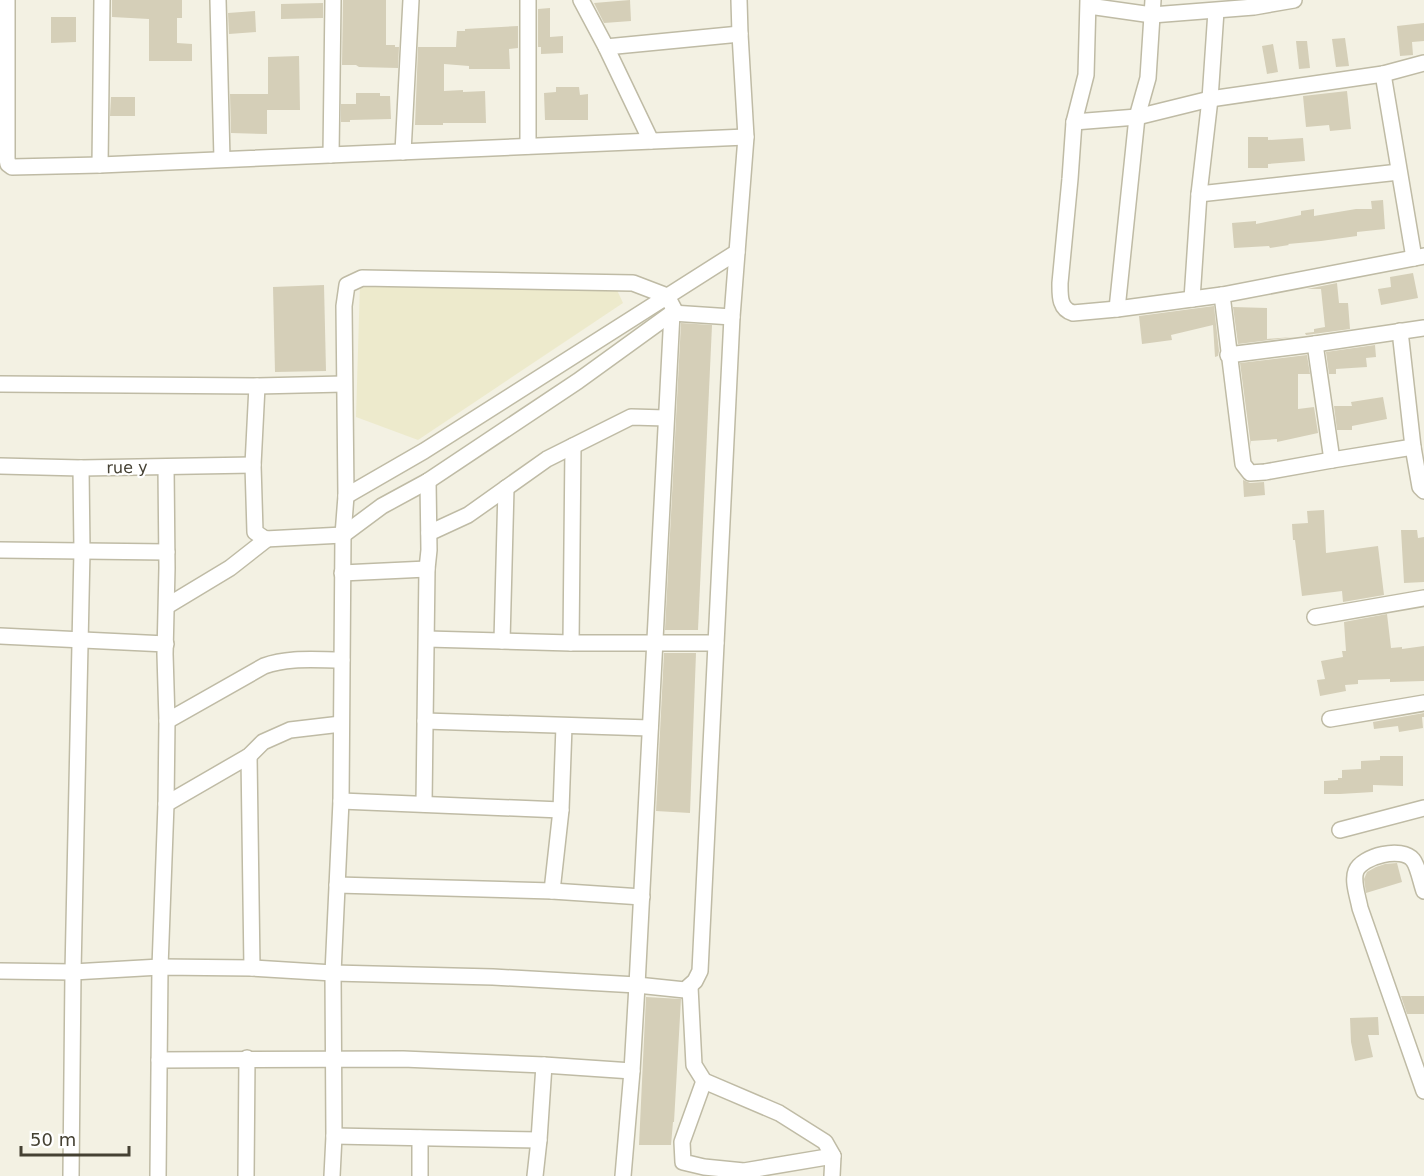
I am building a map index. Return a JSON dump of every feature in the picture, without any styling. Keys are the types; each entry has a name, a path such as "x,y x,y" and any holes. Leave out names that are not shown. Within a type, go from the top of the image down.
{"street":[{"path":"4,169 7,159 7,0"},
{"path":"100,165 102,0"},
{"path":"218,0 222,159"},
{"path":"331,155 333,0"},
{"path":"403,152 411,0"},
{"path":"528,0 528,146"},
{"path":"581,0 651,141"},
{"path":"0,972 73,972 160,967 252,968 333,973 493,977 685,990 695,981 700,971 732,317 746,137 739,0"},
{"path":"1294,0 1216,11 1088,3 1086,75 1074,122 1060,283 1060,298 1068,312 1117,309 1222,295 1419,257 1399,172 1383,74"},
{"path":"1117,309 1137,117 1148,78 1153,7"},
{"path":"1192,299 1216,11"},
{"path":"606,47 740,34"},
{"path":"1074,122 1137,117 1210,99 1383,74 1424,63"},
{"path":"4,169 746,137"},
{"path":"1199,194 1399,172"},
{"path":"346,496 424,452 737,252"},
{"path":"332,1176 334,1136 333,973 341,801 342,573 346,496 344,306 347,285 362,278 633,283 667,296 674,313 666,418 638,986 623,1176"},
{"path":"1222,295 1243,464 1250,473 1413,447"},
{"path":"257,386 253,465 255,532 267,539 343,535 382,506 428,481 578,381 674,313 732,317"},
{"path":"1228,355 1424,328"},
{"path":"1400,331 1413,447 1420,487 1424,491"},
{"path":"1315,344 1332,460"},
{"path":"0,384 257,386 344,384"},
{"path":"429,533 468,515 547,459 631,417 666,418"},
{"path":"571,643 573,446"},
{"name":"rue y","path":"0,466 81,468 253,465"},
{"path":"158,1176 160,967 168,721 166,467"},
{"path":"71,1176 73,972 81,640 81,468"},
{"path":"424,804 428,481"},
{"path":"502,641 506,488"},
{"path":"167,606 230,568 267,539"},
{"path":"0,550 167,552"},
{"path":"342,573 427,569"},
{"path":"1315,617 1424,598"},
{"path":"0,636 166,644"},
{"path":"427,639 571,643 716,643"},
{"path":"168,721 264,666 277,661 342,660"},
{"path":"1330,718 1424,703"},
{"path":"425,721 650,728"},
{"path":"166,804 249,756 263,742 290,730 341,724"},
{"path":"552,891 561,810 564,726"},
{"path":"249,756 252,968"},
{"path":"341,801 561,810"},
{"path":"1340,830 1424,808"},
{"path":"1424,891 1414,861 1400,853 1372,858 1360,864 1355,873 1360,908 1424,1091"},
{"path":"337,885 552,891 642,897"},
{"path":"690,987 694,1065 704,1081 779,1113 825,1142 833,1156 832,1176"},
{"path":"246,1176 247,1059"},
{"path":"159,1060 415,1059 632,1071"},
{"path":"535,1176 544,1065"},
{"path":"704,1081 682,1142 683,1162 704,1167 744,1171 833,1156"},
{"path":"334,1136 539,1140"},
{"path":"420,1138 420,1176"}],"shaded area":[{"path":"360,283 617,290 623,303 418,440 356,417"}],"building":[{"path":"112,0 182,0 182,18 177,18 177,43 192,44 192,61 149,61 149,19 112,17"},
{"path":"343,0 386,0 386,45 399,47 398,68 342,65"},
{"path":"630,0 631,21 604,23 594,3"},
{"path":"323,3 323,18 281,19 281,4"},
{"path":"550,8 550,37 563,36 563,53 541,54 541,47 538,47 538,9"},
{"path":"255,11 256,32 229,34 228,13"},
{"path":"51,17 76,17 76,42 51,43"},
{"path":"1424,23 1424,41 1412,42 1413,55 1400,56 1397,26"},
{"path":"518,26 518,48 509,49 510,69 469,69 469,66 444,64 444,91 485,91 486,123 415,125 418,47 456,47 457,31 465,31 465,29"},
{"path":"1345,38 1349,66 1336,67 1332,39"},
{"path":"1296,41 1307,41 1310,68 1299,69"},
{"path":"1273,44 1278,72 1267,74 1262,46"},
{"path":"299,56 300,110 267,110 267,134 231,133 230,94 268,94 268,57"},
{"path":"556,87 579,87 580,95 588,94 588,120 545,120 544,93 556,92"},
{"path":"1347,91 1351,129 1330,131 1329,125 1306,127 1303,96"},
{"path":"356,93 380,93 380,96 390,96 391,119 341,122 341,104 356,104"},
{"path":"111,97 135,97 135,116 110,116"},
{"path":"1248,137 1268,137 1268,140 1303,138 1305,161 1268,164 1268,168 1248,168"},
{"path":"1383,200 1385,229 1357,232 1357,236 1270,248 1269,246 1234,248 1232,223 1256,221 1256,224 1301,215 1301,211 1314,209 1314,216 1356,209 1372,209 1371,201"},
{"path":"1413,273 1418,298 1381,305 1378,289 1391,287 1390,277"},
{"path":"1337,283 1339,303 1348,303 1350,329 1306,335 1305,333 1314,332 1314,329 1325,327 1321,289 1307,289"},
{"path":"324,285 326,371 275,372 273,287"},
{"path":"1214,306 1218,356 1215,357 1213,325 1171,335 1172,340 1142,344 1139,316"},
{"path":"1233,307 1267,308 1267,339 1293,337 1238,344"},
{"path":"681,323 712,325 698,630 665,630"},
{"path":"1375,345 1376,357 1366,358 1367,367 1336,369 1336,374 1329,374 1326,352"},
{"path":"1307,355 1310,374 1298,374 1298,409 1314,407 1318,433 1277,442 1277,439 1251,441 1251,446 1240,363"},
{"path":"1383,397 1387,419 1352,426 1352,430 1337,430 1334,406 1352,406 1351,402"},
{"path":"1243,480 1250,483 1264,482 1265,495 1244,497"},
{"path":"1324,510 1326,553 1378,546 1384,595 1343,602 1342,591 1302,596 1292,524 1308,523 1307,511"},
{"path":"1401,530 1417,530 1418,538 1424,537 1424,582 1404,583"},
{"path":"1387,614 1391,648 1424,646 1424,681 1358,680 1358,684 1345,685 1346,691 1320,696 1317,680 1325,679 1321,661 1343,657 1342,651 1346,651 1344,622"},
{"path":"664,653 696,653 690,813 656,811"},
{"path":"1424,713 1423,728 1399,732 1398,726 1374,729 1373,722"},
{"path":"1380,756 1403,756 1403,786 1373,785 1373,792 1324,794 1324,781 1338,780 1342,778 1342,770 1361,769 1361,761 1380,760"},
{"path":"1397,863 1402,882 1366,893 1364,879 1367,872 1385,864"},
{"path":"1401,996 1424,996 1424,1014 1407,1014"},
{"path":"646,997 681,999 671,1145 639,1145"},
{"path":"1378,1017 1379,1035 1368,1035 1373,1057 1355,1061 1350,1018"}]}
